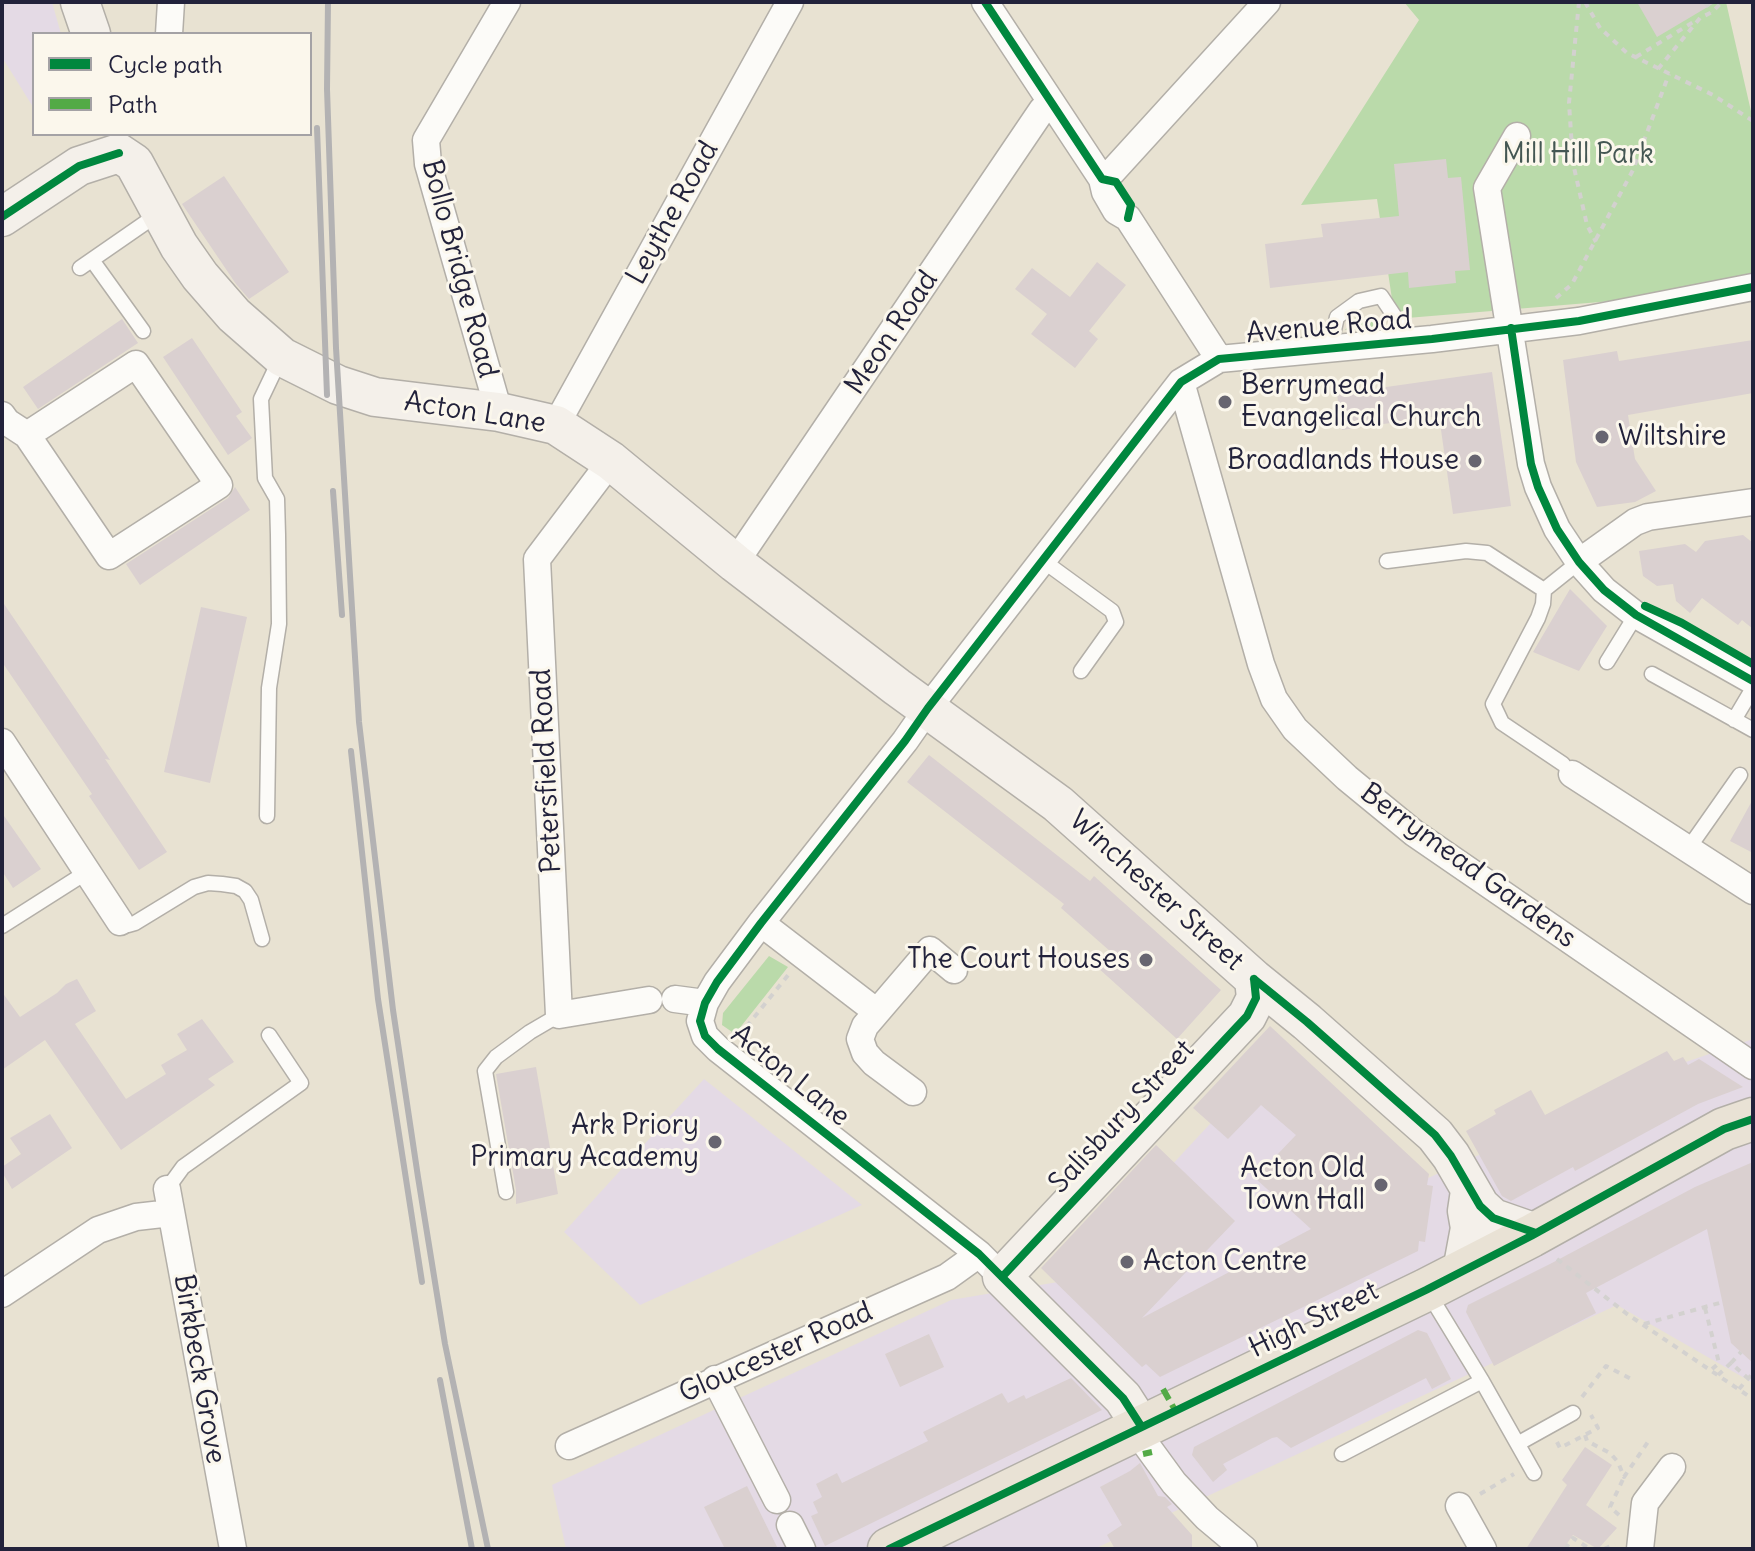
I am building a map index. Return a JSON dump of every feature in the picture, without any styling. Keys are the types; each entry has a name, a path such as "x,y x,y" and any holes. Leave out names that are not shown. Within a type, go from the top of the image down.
{"main road":[{"path":"80,2 90,32"},
{"path":"2,217 119,143"},
{"name":"Acton Lane","path":"119,143 134,163 179,246 200,276 234,315 282,357 338,385 375,397 499,412 556,425 611,461 735,563 928,708"},
{"name":"Winchester Street","path":"928,708 1058,804 1435,1135 1451,1156 1470,1191 1493,1218 1545,1242"},
{"path":"1247,1016 1256,998 1254,979"},
{"path":"1247,1016 1273,1004 1293,1010"},
{"name":"Salisbury Street","path":"990,1266 1247,1016"},
{"name":"High Street","path":"889,1549 1462,1271 1545,1242 1724,1129 1753,1119"},
{"name":"Winchester Street","path":"1462,1271 1470,1228 1467,1211 1470,1191"},
{"name":"Acton Lane","path":"990,1266 1123,1398 1141,1426"}],"street":[{"path":"169,32 171,2"},
{"name":"Bollo Bridge Road","path":"499,412 428,164 426,140 507,2"},
{"name":"Leythe Road","path":"556,425 790,2"},
{"path":"985,2 1102,179 1105,192 1116,211 1128,218 1219,359"},
{"path":"1102,179 1112,172 1267,2"},
{"name":"Meon Road","path":"735,563 1042,110 1050,103"},
{"path":"1517,136 1487,188 1531,464 1538,487 1557,529 1579,562 1604,590 1636,615 1753,681"},
{"name":"Avenue Road","path":"928,708 1181,382 1219,359 1295,354 1579,321 1753,287"},
{"path":"2,415 27,435 109,556 219,485 136,364 27,435"},
{"name":"Berrymead Gardens","path":"1181,382 1261,664 1274,699 1295,729 1347,778 1414,833 1753,1066"},
{"name":"Petersfield Road","path":"559,1015 537,559 611,461"},
{"path":"1579,562 1635,522 1648,517 1753,502"},
{"name":"Acton Lane","path":"928,708 717,982 705,1003 700,1021 705,1036 718,1049 990,1266"},
{"path":"2,742 120,922"},
{"path":"1568,769 1753,891"},
{"path":"761,923 877,1012"},
{"path":"913,1092 874,1063 865,1053 860,1039 865,1026 930,950 954,970"},
{"name":"Acton Lane","path":"559,1015 662,1000 705,1003"},
{"path":"2,1294 98,1230 169,1201"},
{"name":"Birkbeck Grove","path":"169,1201 233,1549"},
{"name":"Gloucester Road","path":"569,1446 947,1277 990,1266"},
{"path":"715,1379 777,1500"},
{"path":"1141,1426 1147,1446 1174,1483 1207,1518 1244,1549"},
{"path":"1640,1549 1645,1503 1672,1467"},
{"path":"1459,1506 1483,1549"},
{"path":"790,1525 802,1549"}],"lane":[{"path":"143,331 86,264 161,212"},
{"path":"1330,348 1337,317 1359,301 1381,296 1399,323 1405,342"},
{"path":"267,816 269,688 279,624 278,535 277,499 265,478 261,399 282,357"},
{"path":"1387,561 1466,551 1487,553 1544,590"},
{"path":"1042,560 1112,611 1116,622 1081,671"},
{"path":"1568,769 1502,723 1496,716 1493,704 1538,618 1544,590 1579,562"},
{"path":"1607,662 1636,615"},
{"path":"1652,674 1753,730"},
{"path":"1734,720 1753,688"},
{"path":"1688,849 1740,775"},
{"path":"2,926 87,872"},
{"path":"120,922 128,925 135,923 194,887 208,883 222,884 245,891 251,900 262,939"},
{"path":"506,1192 485,1071 496,1057 559,1015"},
{"path":"169,1201 185,1165 301,1083 269,1035"},
{"path":"1426,1290 1532,1469"},
{"path":"1342,1454 1482,1381"},
{"path":"1519,1443 1573,1413"},
{"path":"777,1500 790,1525"}],"path":[{"path":"1579,2 1569,103 1573,163 1587,225 1596,242"},
{"path":"1585,2 1600,28 1627,53 1713,95 1753,121"},
{"path":"1705,2 1712,12"},
{"path":"1636,57 1712,12 1722,2"},
{"path":"1658,70 1700,18"},
{"path":"1553,301 1572,284 1633,170 1669,74"},
{"path":"735,1041 794,967"},
{"path":"1545,1242 1559,1262 1753,1399"},
{"path":"1644,1324 1723,1302"},
{"path":"1705,1308 1719,1363 1711,1370"},
{"path":"1718,1375 1741,1352"},
{"path":"1731,1363 1753,1383"},
{"path":"1739,1389 1753,1373"},
{"path":"1585,1435 1587,1441 1610,1453 1624,1477 1650,1439"},
{"path":"1459,1506 1532,1469"},
{"path":"1565,1549 1573,1538 1590,1549"}],"shaded area":[{"path":"2,2 52,2 60,32 32,32 32,105 2,57"},
{"path":"1753,1039 1753,1383 1617,1305 1094,1549 566,1549 552,1485 951,1300 1064,1281 1274,1055 1406,1188 1680,1064"},
{"name":"Ark Priory Primary Academy","path":"704,1079 862,1205 640,1305 564,1232"}],"green space":[{"name":"Mill Hill Park","path":"1404,2 1726,2 1753,120 1753,276 1612,301 1395,319 1377,199 1301,205 1419,20"},
{"path":"1357,316 1371,319 1383,328 1345,330"},
{"path":"769,956 788,967 735,1034 722,1025 723,1013"}],"building":[{"path":"1637,2 1716,2 1657,37"},
{"path":"1446,159 1448,178 1461,177 1470,270 1455,271 1456,283 1409,288 1408,272 1270,288 1265,244 1323,237 1321,224 1399,216 1394,164"},
{"path":"224,176 289,272 249,299 182,204"},
{"path":"1097,262 1126,285 1089,331 1098,339 1075,368 1031,334 1047,314 1015,289 1032,268 1070,297"},
{"path":"122,319 138,343 38,409 23,387"},
{"path":"192,338 242,412 236,416 252,438 228,455 163,357"},
{"path":"1753,340 1753,393 1628,415 1635,459 1656,491 1635,502 1597,507 1576,462 1563,360 1617,351 1619,361"},
{"name":"Broadlands House","path":"1492,372 1511,506 1453,514 1439,416 1342,430 1337,394"},
{"path":"235,487 250,510 140,585 126,564 228,498"},
{"path":"1743,535 1753,543 1753,629 1742,620 1738,625 1702,598 1690,613 1676,601 1673,584 1657,586 1643,576 1639,551 1685,544 1696,552 1705,541"},
{"path":"1570,589 1607,626 1579,671 1533,652"},
{"path":"2,601 110,760 105,759 167,852 139,870 89,796 92,794 2,662"},
{"path":"201,607 247,617 210,783 164,772"},
{"path":"929,755 1090,881 1094,876 1221,990 1177,1039 1097,967 1111,952 1061,908 1064,904 907,782"},
{"path":"1753,799 1753,853 1730,841"},
{"path":"2,813 41,869 13,888 2,871"},
{"path":"77,979 96,1011 75,1024 126,1099 166,1074 161,1065 187,1050 177,1034 202,1019 234,1062 208,1079 215,1085 121,1150 45,1040 2,1070 2,992 20,1017"},
{"path":"1270,1026 1429,1174 1427,1185 1433,1186 1425,1242 1419,1241 1418,1251 1160,1377 1146,1364 1142,1367 1041,1268 1156,1145 1235,1221 1142,1318 1311,1229 1255,1178 1296,1135 1261,1105 1228,1139 1193,1108"},
{"path":"1667,1051 1674,1061 1683,1057 1688,1065 1699,1059 1743,1087 1698,1104 1575,1171 1573,1167 1511,1201 1502,1196 1466,1131 1496,1114 1494,1110 1531,1090 1545,1115"},
{"path":"536,1067 558,1194 516,1204 496,1074"},
{"path":"50,1114 72,1148 12,1189 2,1167 21,1154 10,1138"},
{"path":"1753,1162 1753,1363 1731,1343 1707,1229 1586,1293 1596,1313 1494,1366 1466,1312 1468,1305 1695,1187"},
{"path":"1418,1330 1427,1333 1451,1379 1432,1389 1426,1378 1291,1448 1277,1437 1272,1438 1223,1464 1227,1470 1213,1482 1192,1455 1194,1447"},
{"path":"929,1334 944,1367 900,1387 885,1354"},
{"path":"1071,1378 1102,1410 825,1546 811,1516 818,1513 813,1502 822,1497 816,1484 837,1473 842,1483 928,1441 923,1432 1002,1393 1008,1403 1024,1395 1026,1399"},
{"path":"1585,1447 1612,1465 1586,1505 1617,1528 1598,1549 1573,1535 1563,1549 1526,1549 1567,1485 1562,1480"},
{"path":"1140,1463 1158,1496 1165,1497 1172,1504 1167,1507 1192,1535 1192,1549 1115,1549 1107,1535 1122,1525 1100,1487"},
{"path":"747,1486 778,1549 725,1549 704,1507"}],"railway":[{"path":"328,2 327,89 336,348 359,722 393,1010 418,1177 445,1344 488,1549"},
{"path":"317,128 327,395"},
{"path":"333,491 342,615"},
{"path":"351,751 378,999 422,1282"},
{"path":"440,1380 472,1549"}],"marked path":[{"path":"1163,1389 1175,1410"},
{"path":"1143,1454 1152,1452"}],"cycle path":[{"path":"985,2 1102,179 1116,182 1131,205 1128,218"},
{"path":"2,217 79,166 119,153"},
{"path":"1141,1426 1123,1398 979,1254 718,1049 705,1036 700,1021 705,1003 761,923 1181,382 1219,359 1432,339 1579,321 1753,287"},
{"path":"1511,328 1531,464 1557,529 1579,562 1604,590 1636,615 1753,681"},
{"path":"1645,606 1682,623 1753,664"},
{"path":"1254,979 1435,1135 1480,1206 1493,1218 1536,1233"},
{"path":"1002,1277 1247,1016 1256,998 1254,979"},
{"path":"889,1549 1426,1290 1531,1236 1724,1129 1753,1119"}],"place":[{"name":"Berrymead Evangelical Church","path":"1225,402"},
{"name":"Wiltshire","path":"1602,437"},
{"name":"Broadlands House","path":"1475,461"},
{"name":"The Court Houses","path":"1146,960"},
{"name":"Ark Priory Primary Academy","path":"715,1142"},
{"name":"Acton Old Town Hall","path":"1381,1185"},
{"name":"Acton Centre","path":"1127,1262"}]}
